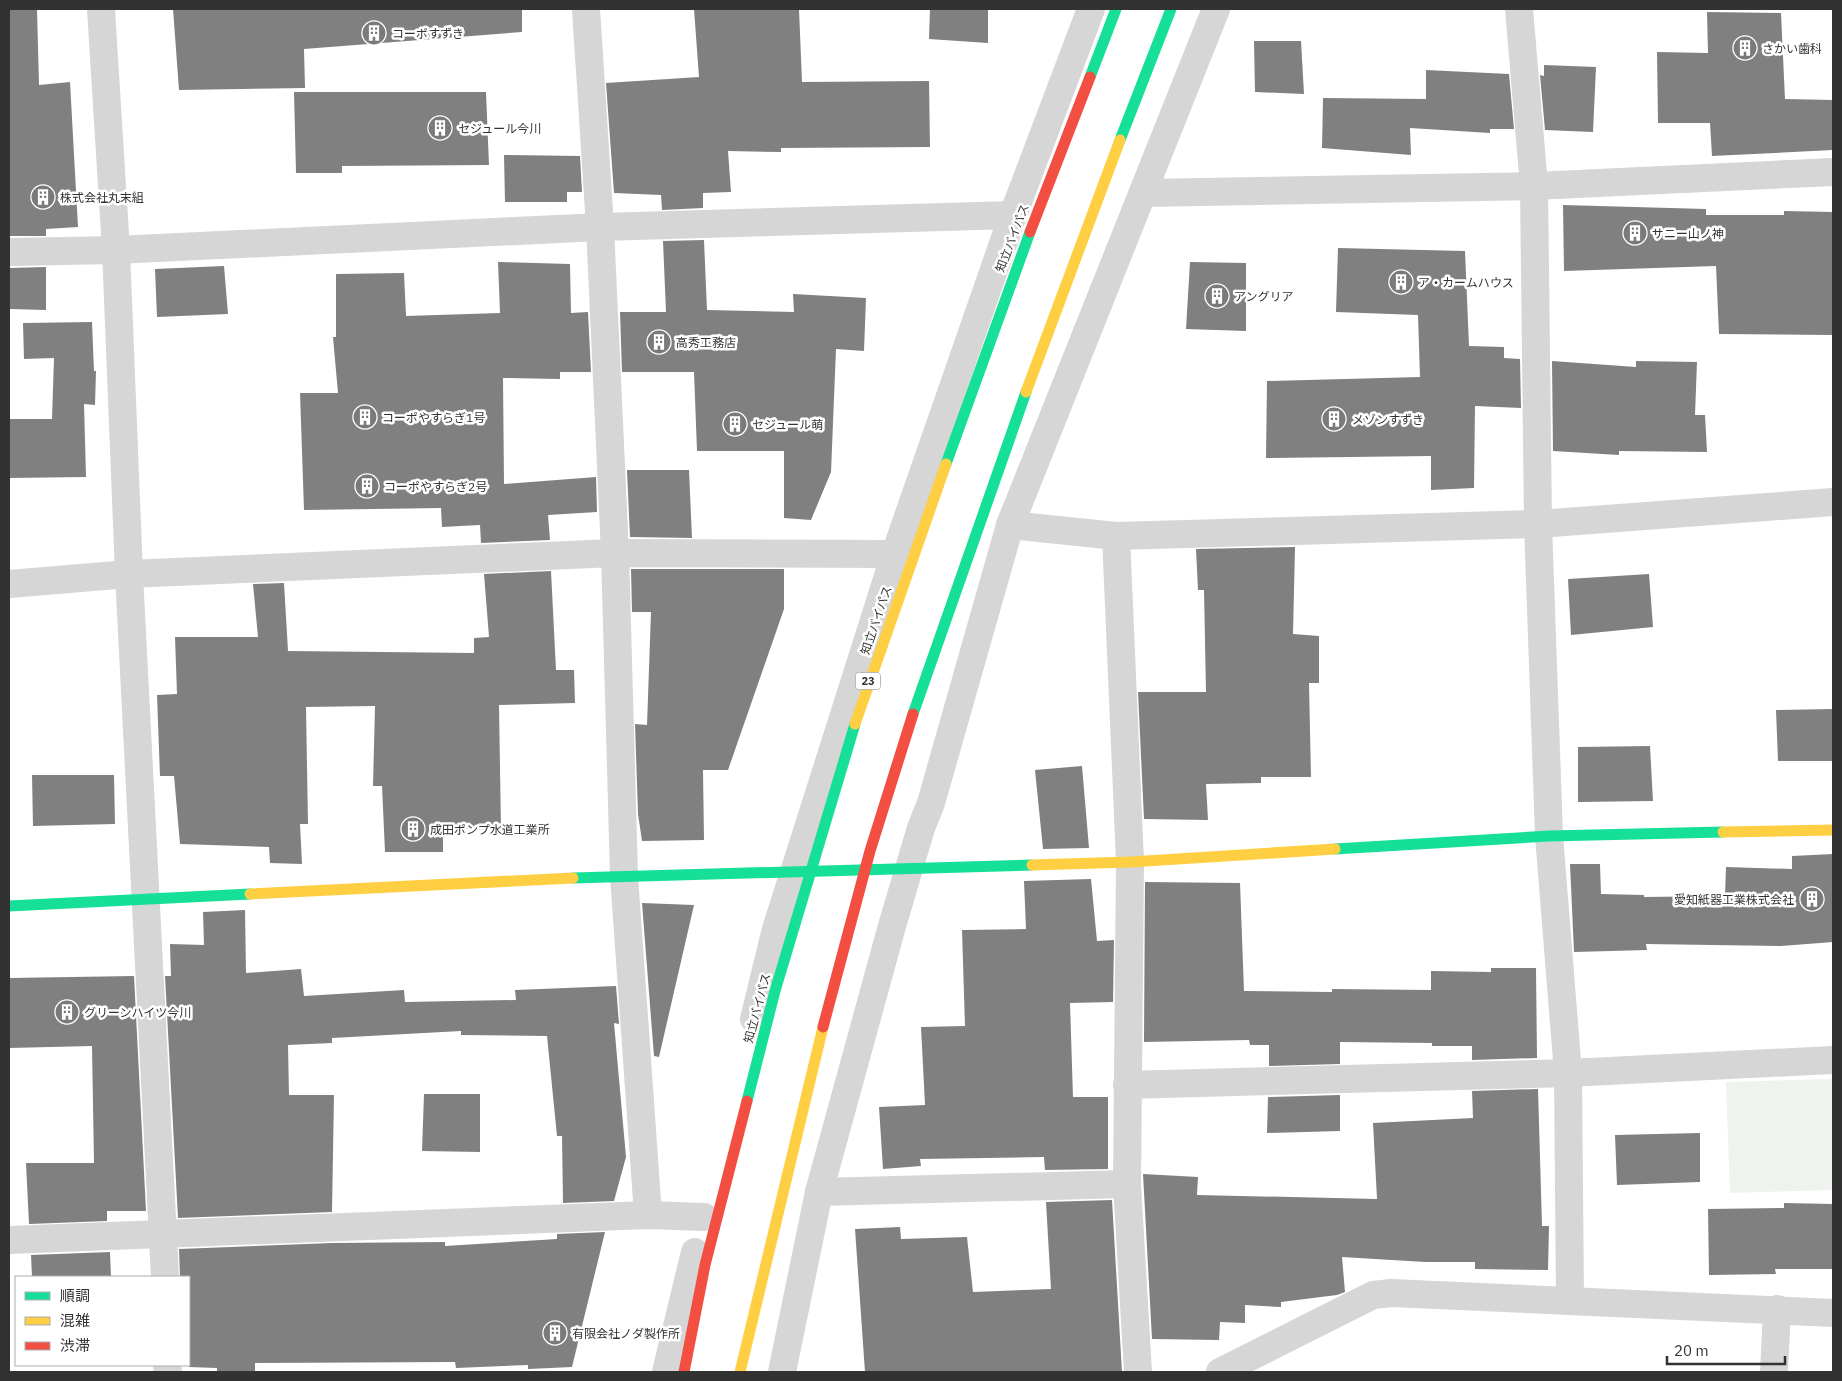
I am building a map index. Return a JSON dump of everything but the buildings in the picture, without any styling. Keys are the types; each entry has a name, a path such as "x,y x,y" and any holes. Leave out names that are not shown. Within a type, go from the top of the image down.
{"main road":[{"name":"知立バイパス","path":"684,1372 705,1265 775,991 861,703 1007,290 1116,9"},
{"path":"740,1372 812,1067 870,851 906,738 1004,451 1116,146 1171,9"},
{"path":"9,906 146,901 624,876 1130,862 1549,836 1833,830"}],"street":[{"path":"101,9 116,250 129,574 165,1276"},
{"path":"586,9 600,227 615,553 624,876 648,1215"},
{"path":"666,1372 776,929 895,554 1013,215 1091,9"},
{"path":"782,1372 819,1192 910,867 1010,525 1216,9"},
{"path":"1519,9 1534,186 1538,524 1549,836 1568,1073 1570,1299"},
{"path":"1144,193 1534,186 1833,172"},
{"path":"9,252 116,250 600,227 1013,215"},
{"path":"1010,525 1116,536 1538,524 1833,502"},
{"path":"1116,536 1130,862 1127,1184 1138,1372"},
{"path":"9,584 129,574 615,553 895,554"},
{"path":"1127,1085 1568,1073 1833,1060"},
{"path":"819,1192 1127,1184"},
{"path":"9,1240 648,1215 704,1217"},
{"path":"1220,1372 1373,1295 1391,1293 1570,1299 1833,1313"},
{"path":"1774,1372 1777,1309"}],"shaded area":[{"path":"1833,1079 1833,1190 1730,1193 1726,1082"}],"traffic: fast":[{"path":"1090,77 1116,9"},
{"path":"1120,140 1171,9"},
{"path":"946,464 1030,232"},
{"path":"913,714 1026,392"},
{"path":"747,1101 775,991 855,724"},
{"path":"1335,849 1549,836 1723,832"},
{"path":"573,878 1032,865"},
{"path":"9,906 250,894"}],"traffic: slow":[{"path":"1026,392 1120,140"},
{"path":"855,724 946,464"},
{"path":"1723,832 1833,830"},
{"path":"1032,865 1130,862 1335,849"},
{"path":"250,894 573,878"},
{"path":"740,1372 823,1027"}],"traffic: jam":[{"path":"1030,232 1090,77"},
{"path":"823,1027 870,851 913,714"},
{"path":"684,1372 705,1265 747,1101"}],"place":[{"name":"コーポすずき","path":"374,33"},
{"name":"さかい歯科","path":"1745,48"},
{"name":"セジュール今川","path":"440,128"},
{"name":"株式会社丸末組","path":"43,197"},
{"name":"サニー山ノ神","path":"1635,233"},
{"name":"ア・カームハウス","path":"1401,282"},
{"name":"アングリア","path":"1217,296"},
{"name":"高秀工務店","path":"659,342"},
{"name":"コーポやすらぎ1号","path":"365,417"},
{"name":"メゾンすずき","path":"1334,419"},
{"name":"セジュール萌","path":"735,424"},
{"name":"コーポやすらぎ2号","path":"367,486"},
{"name":"成田ポンプ水道工業所","path":"413,829"},
{"name":"愛知紙器工業株式会社","path":"1812,899"},
{"name":"グリーンハイツ今川","path":"67,1012"},
{"name":"有限会社ノダ製作所","path":"555,1333"}]}
